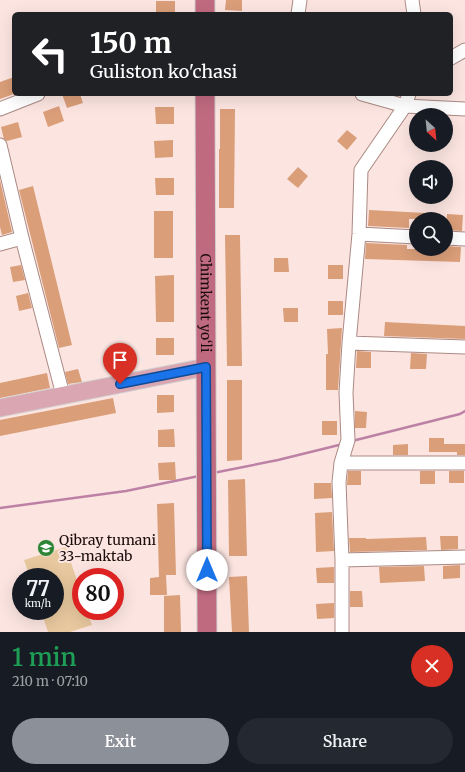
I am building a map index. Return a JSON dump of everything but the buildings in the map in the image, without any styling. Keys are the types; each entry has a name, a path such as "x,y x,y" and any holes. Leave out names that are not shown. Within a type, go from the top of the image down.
{"highway":[{"path":"205,0 205,12"},
{"name":"Chimkent yo‘li","path":"205,96 208,632"}],"main road":[{"path":"0,408 206,367"}],"street":[{"path":"298,12 300,0"},
{"path":"412,0 414,12"},
{"path":"453,57 465,50"},
{"path":"0,109 33,96"},
{"path":"377,96 465,109"},
{"path":"342,632 342,560 339,482 341,463 348,440 346,393 359,234 361,170 407,100"},
{"path":"0,144 22,238 63,395"},
{"path":"359,234 409,237"},
{"path":"0,244 22,238"},
{"path":"453,238 465,239"},
{"path":"349,343 465,347"},
{"path":"341,463 465,463"},
{"path":"342,560 465,557"}],"shaded area":[{"path":"66,547 73,568 72,620 90,620 92,625 70,632 48,632 44,620 64,620 64,568 27,568 24,560"}],"waterway":[{"path":"352,441 460,414 465,411"},
{"path":"213,473 278,460 343,444"},
{"path":"0,508 126,491 199,476"}],"place":[{"name":"Qibray tumani 33-maktab","path":"46,548"}],"route":[{"path":"120,384 206,367 207,570"}]}
